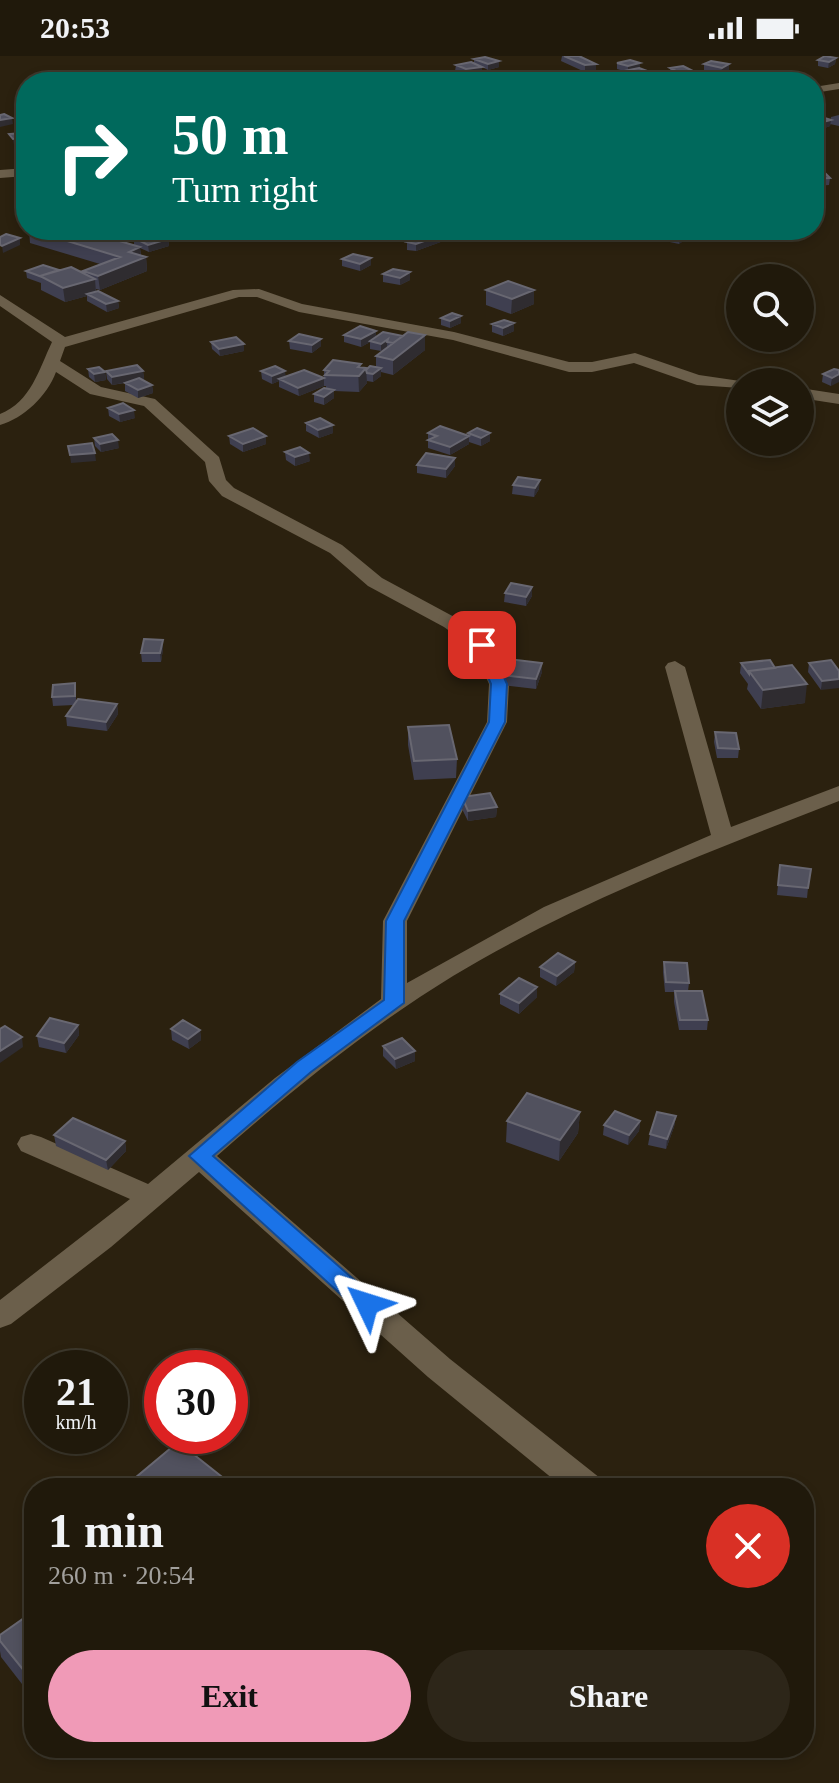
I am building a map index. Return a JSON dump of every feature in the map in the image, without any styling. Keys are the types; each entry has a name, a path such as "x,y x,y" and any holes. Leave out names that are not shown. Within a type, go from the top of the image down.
{"street":[{"path":"0,420 15,414 44,383 56,346 62,342 229,294 248,292 299,308 454,336 569,367 592,367 635,358 697,380 726,382"},
{"path":"0,299 62,342"},
{"path":"53,363 96,391 149,402 178,425 213,461 218,481 228,492 336,549 375,582 451,623 482,645 499,684 497,722 395,921 394,1003"},
{"path":"814,395 839,399"},
{"path":"675,667 723,838"},
{"path":"0,1316 151,1197 304,1067 394,1003 471,956 577,901 723,838 839,793"},
{"path":"31,1144 151,1197"},
{"path":"199,1156 439,1368 576,1478"}],"building":[{"path":"564,56 579,56 596,64 585,65"},
{"path":"825,56 836,58 829,62 818,60"},
{"path":"485,57 499,61 488,64 474,59"},
{"path":"630,60 640,63 628,66 617,63"},
{"path":"711,61 729,64 722,68 704,64"},
{"path":"471,62 482,67 466,69 456,65"},
{"path":"683,66 693,71 678,72 670,68"},
{"path":"639,68 650,72 619,72"},
{"path":"0,115 12,118 0,120"},
{"path":"6,234 16,237 16,240 2,246 0,237"},
{"path":"64,240 116,240 140,247 129,252 146,257 98,276 83,271 120,257"},
{"path":"138,240 165,240 148,245"},
{"path":"412,240 427,240 416,244 407,242"},
{"path":"353,254 371,258 360,264 342,259"},
{"path":"43,265 59,270 42,277 26,271"},
{"path":"71,267 95,279 63,288 40,276"},
{"path":"393,269 410,272 400,278 383,274"},
{"path":"508,281 534,290 512,299 486,290"},
{"path":"98,291 118,301 106,304 87,294"},
{"path":"452,313 461,316 450,321 441,318"},
{"path":"504,320 514,323 503,328 492,324"},
{"path":"360,326 376,331 361,339 344,335"},
{"path":"383,332 403,336 393,343 387,342 388,339 381,344 370,341"},
{"path":"408,332 425,335 393,360 376,356"},
{"path":"299,334 321,339 312,345 289,341"},
{"path":"236,337 244,344 219,349 211,342"},
{"path":"333,360 361,364 358,367 366,368 359,376 325,375 329,371 324,370"},
{"path":"137,365 143,371 112,377 106,371"},
{"path":"275,366 285,371 272,376 261,371"},
{"path":"370,366 381,368 373,374 367,373"},
{"path":"99,367 105,372 94,374 88,369"},
{"path":"304,370 324,378 298,388 279,379"},
{"path":"839,370 839,374 832,378 823,374"},
{"path":"139,378 152,385 138,390 125,383"},
{"path":"324,388 334,390 324,397 314,394"},
{"path":"123,403 134,410 119,414 108,408"},
{"path":"320,418 333,425 318,430 306,423"},
{"path":"440,426 469,436 450,447 428,440 437,436 428,433"},
{"path":"253,428 266,436 243,444 229,436"},
{"path":"477,428 490,433 481,438 468,433"},
{"path":"112,434 118,440 100,444 94,438"},
{"path":"92,443 95,453 70,455 68,446"},
{"path":"300,447 309,453 295,457 285,452"},
{"path":"426,453 455,458 446,469 417,465"},
{"path":"518,477 540,480 535,488 513,485"},
{"path":"511,583 532,587 526,597 505,593"},
{"path":"144,639 163,640 160,653 141,653"},
{"path":"508,659 542,663 536,679 502,675"},
{"path":"770,660 775,668 749,671 749,674 741,663"},
{"path":"831,660 839,671 839,679 822,681 809,663"},
{"path":"792,665 807,684 763,690 749,671"},
{"path":"75,683 75,696 52,697 53,685"},
{"path":"78,699 117,704 106,722 66,716"},
{"path":"449,725 457,759 414,761 408,727"},
{"path":"715,732 736,733 739,749 718,748"},
{"path":"490,793 497,807 468,811 462,797"},
{"path":"780,865 811,869 808,888 778,885"},
{"path":"558,953 575,962 557,976 540,967"},
{"path":"664,962 687,963 689,983 666,982"},
{"path":"519,978 537,987 519,1003 500,994"},
{"path":"675,991 702,991 708,1020 680,1020"},
{"path":"50,1018 78,1025 64,1043 37,1036"},
{"path":"183,1020 200,1030 188,1039 171,1029"},
{"path":"5,1026 22,1037 0,1051 0,1029"},
{"path":"402,1038 415,1051 395,1059 383,1046"},
{"path":"527,1093 580,1112 560,1140 507,1121"},
{"path":"615,1111 640,1121 629,1135 604,1125"},
{"path":"657,1112 676,1116 667,1139 650,1134"},
{"path":"73,1118 125,1141 106,1160 54,1135"},
{"path":"164,1454 193,1454 223,1478 135,1478"},
{"path":"24,1618 24,1671 0,1641 0,1635"}],"route":[{"path":"367,1304 199,1156 304,1067 394,1003 395,921 497,722 499,684 482,645"}]}
